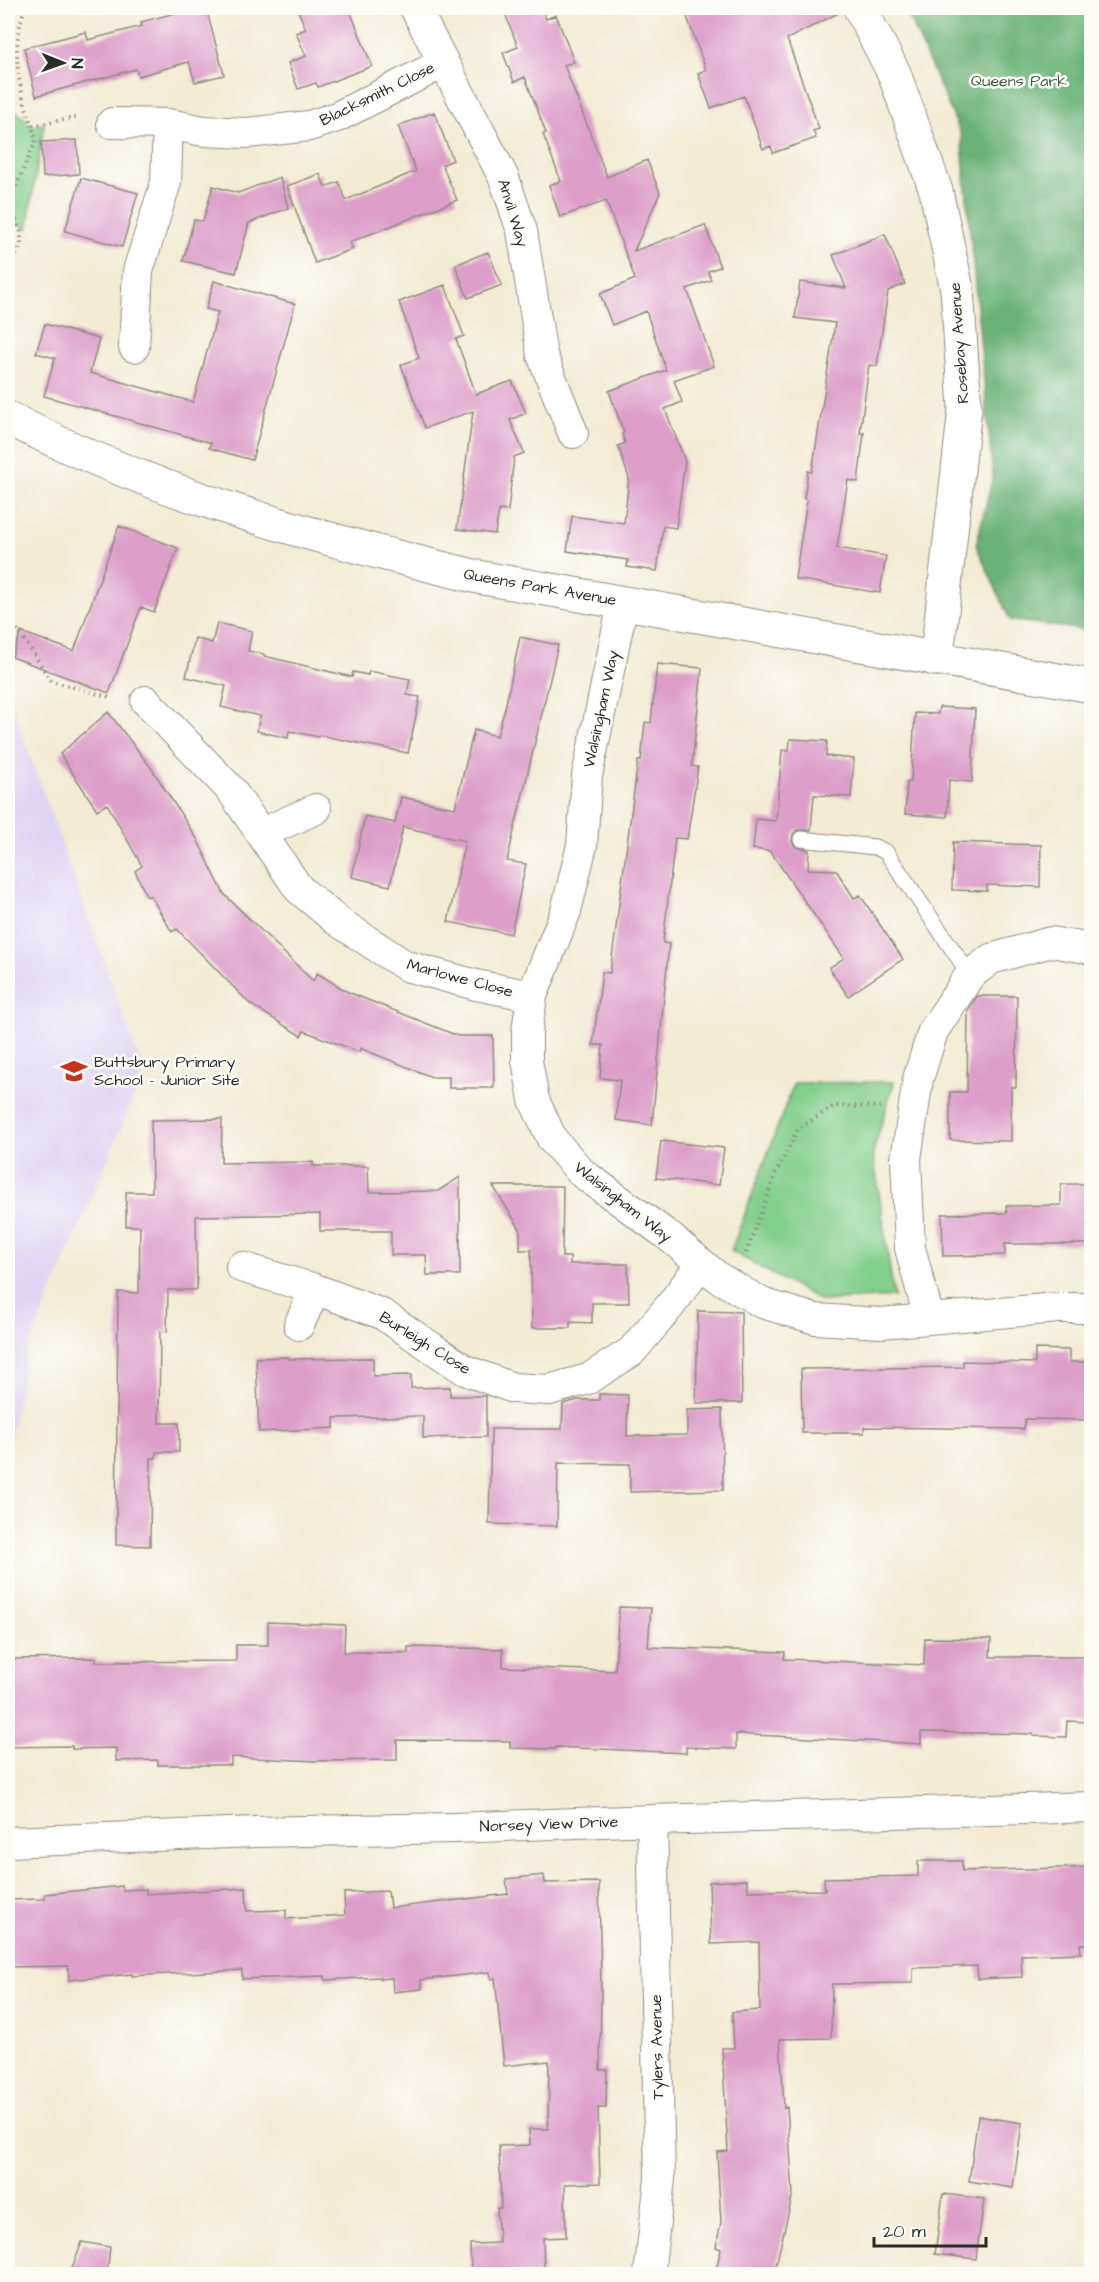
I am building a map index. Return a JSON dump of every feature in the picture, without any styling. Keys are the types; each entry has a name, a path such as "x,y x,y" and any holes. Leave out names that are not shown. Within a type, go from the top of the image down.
{"street":[{"name":"Anvil Way","path":"415,8 504,178 522,231 542,356 573,433"},
{"name":"Rosebay Avenue","path":"860,8 894,73 936,191 957,289 965,408 939,638 934,659"},
{"name":"Blacksmith Close","path":"112,123 168,124 204,131 247,133 309,126 337,117 443,63"},
{"path":"134,347 138,271 166,182 168,124"},
{"name":"Queens Park Avenue","path":"8,418 180,494 292,530 478,577 1092,686"},
{"name":"Walsingham Way","path":"623,603 587,776 582,845 566,911 532,996 527,1031 527,1060 534,1100 552,1139 582,1173 667,1235 701,1264 762,1303 815,1319 889,1323 1058,1308 1092,1308"},
{"name":"Marlowe Close","path":"146,701 231,790 299,889 336,920 406,966 476,985 532,996"},
{"path":"262,834 316,809"},
{"path":"928,1318 910,1248 906,1159 918,1079 933,1031 970,975 990,959 1051,942 1092,949"},
{"name":"Burleigh Close","path":"242,1267 315,1288 381,1314 465,1370 513,1388 549,1390 588,1378 631,1352 670,1306 701,1264"},
{"path":"299,1325 315,1288"},
{"name":"Norsey View Drive","path":"8,1842 255,1832 454,1828 1092,1807"},
{"name":"Tylers Avenue","path":"649,2274 660,2179 652,1820"}],"lane":[{"path":"801,839 875,846 886,852 970,975"}],"path":[{"path":"8,271 21,245 21,233 10,196 36,141 19,81 15,52 25,8"},
{"path":"32,126 86,116 112,123"},
{"path":"8,614 51,681 109,698 146,701"},
{"path":"734,1286 776,1173 798,1129 834,1106 914,1107"}],"shaded area":[{"name":"Buttsbury Primary School - Junior Site","path":"8,689 141,1065 142,1078 27,1350 8,1451"}],"green space":[{"name":"Queens Park","path":"905,8 1091,8 1091,631 1010,620 976,545 993,477 961,134"},
{"path":"16,111 32,126 44,124 27,229 8,219 8,120"},
{"path":"894,1082 873,1152 894,1297 821,1301 731,1251 794,1083"}],"building":[{"path":"194,8 206,8 224,75 195,82 189,62 138,76 136,69 36,96 24,48 86,32 88,40 142,26 141,22"},
{"path":"297,8 349,8 372,66 318,87 316,83 298,89 288,63 306,56 296,33 306,29"},
{"path":"503,8 541,8 546,19 556,15 574,62 564,65 607,177 647,160 660,193 634,251 705,225 720,267 708,271 711,280 687,289 714,366 674,380 682,402 665,409 685,461 676,528 663,526 657,571 627,567 628,560 567,551 572,516 624,523 629,478 618,446 625,443 622,434 624,433 609,391 666,370 646,311 612,325 600,294 635,279 606,201 560,217 549,185 561,181 543,134 546,133 525,77 514,82 503,53 518,47"},
{"path":"684,8 841,8 842,11 787,39 819,129 813,131 816,138 773,153 771,146 763,149 744,96 711,108 698,73 706,70"},
{"path":"434,112 453,160 442,165 457,200 350,242 353,249 315,263 287,186 320,174 325,187 339,182 346,200 416,171 398,126"},
{"path":"77,140 79,174 43,177 41,142"},
{"path":"280,177 288,208 249,223 236,273 183,261 194,220 203,221 213,186 238,193"},
{"path":"81,178 138,193 122,247 65,231"},
{"path":"885,234 905,284 888,291 877,366 869,365 860,433 864,433 858,482 848,480 837,548 886,556 880,593 795,579 807,500 804,499 808,471 812,472 835,323 795,318 800,282 846,288 833,255"},
{"path":"488,252 502,285 468,298 455,265"},
{"path":"214,281 295,304 252,460 209,448 211,443 44,396 55,358 36,353 45,324 99,339 90,373 193,402 218,312 206,309"},
{"path":"445,285 464,336 456,339 476,394 512,381 526,413 510,420 524,453 514,457 508,511 499,510 495,534 457,529 473,411 425,428 401,365 419,358 399,302"},
{"path":"119,526 178,548 154,612 141,607 109,693 12,657 21,632 74,651"},
{"path":"217,623 252,631 248,651 264,654 264,656 352,677 353,672 368,675 369,671 410,679 407,695 420,697 408,753 319,735 318,737 289,731 288,738 257,731 260,716 221,707 226,686 186,677 195,638 212,643"},
{"path":"520,637 558,645 507,861 526,864 511,934 448,922 465,841 403,827 390,886 352,877 365,816 395,823 401,797 455,808 474,730 497,736"},
{"path":"657,664 702,668 692,766 698,767 687,839 675,838 663,943 669,944 652,1125 616,1120 620,1080 600,1078 603,1045 593,1045 602,972 610,973 638,761 641,761 645,722 651,723"},
{"path":"939,707 975,709 972,782 949,780 947,817 905,814 907,782 911,782 915,713 938,714"},
{"path":"108,712 152,769 197,839 224,894 313,981 317,973 348,992 458,1036 493,1036 494,1088 449,1088 449,1077 432,1077 360,1048 359,1052 304,1031 301,1036 250,1004 177,929 172,932 150,895 147,897 135,871 142,866 107,804 97,810 60,754"},
{"path":"790,739 827,741 826,756 854,759 851,797 814,795 811,830 797,830 793,834 792,842 796,847 809,850 808,869 836,870 854,898 860,895 903,959 848,996 829,968 844,958 770,851 753,849 756,819 776,821 782,750 789,751"},
{"path":"953,842 1041,845 1040,887 987,885 987,891 952,890"},
{"path":"977,996 1017,996 1016,1087 1011,1087 1011,1141 950,1140 950,1092 967,1092 968,1010"},
{"path":"222,1119 221,1163 313,1162 313,1166 368,1166 369,1192 438,1191 460,1177 460,1275 427,1275 426,1255 391,1255 391,1231 320,1231 320,1214 196,1216 197,1290 168,1290 167,1332 160,1331 159,1423 179,1423 179,1452 156,1452 156,1458 151,1458 150,1546 116,1545 118,1292 139,1293 140,1226 126,1226 126,1192 152,1192 151,1120"},
{"path":"661,1141 724,1148 719,1185 656,1178"},
{"path":"1061,1184 1092,1184 1092,1244 1005,1244 1005,1255 943,1256 942,1214 1007,1213 1006,1206 1061,1205"},
{"path":"493,1186 563,1186 562,1257 570,1257 570,1264 628,1264 629,1303 592,1303 592,1323 570,1322 570,1328 532,1328 531,1250 520,1250 520,1229"},
{"path":"698,1311 741,1312 742,1403 696,1403"},
{"path":"1035,1349 1069,1350 1069,1362 1092,1362 1092,1420 1025,1419 1024,1429 864,1427 864,1433 802,1433 801,1369 963,1367 963,1361 1035,1363"},
{"path":"288,1357 288,1359 373,1358 373,1376 411,1375 411,1388 450,1387 450,1396 486,1396 486,1437 423,1438 423,1416 334,1418 334,1428 259,1432 256,1358"},
{"path":"599,1394 628,1395 627,1436 687,1435 687,1410 722,1409 723,1490 630,1492 630,1464 558,1463 557,1526 489,1524 491,1429 562,1429 563,1404 578,1400 599,1400"},
{"path":"619,1607 651,1608 648,1647 785,1652 784,1659 924,1665 925,1638 991,1639 990,1657 1092,1657 1090,1722 1067,1721 1066,1737 1033,1736 1033,1734 921,1732 921,1744 736,1734 736,1749 686,1747 686,1753 556,1747 555,1749 510,1748 510,1741 397,1740 397,1760 316,1761 231,1757 231,1765 158,1765 158,1760 116,1761 116,1748 8,1747 8,1659 96,1658 96,1662 236,1661 236,1645 268,1645 268,1622 345,1625 344,1652 408,1653 408,1647 503,1649 503,1667 615,1671"},
{"path":"918,1861 962,1861 962,1871 1092,1867 1092,1944 1080,1944 1081,1953 1021,1955 1022,1977 978,1979 977,1966 913,1968 913,1983 832,1984 831,2038 780,2039 784,2108 787,2107 793,2193 774,2274 715,2274 721,2249 716,2247 721,2222 717,2152 728,2151 722,2048 734,2048 732,2012 760,2010 759,1942 711,1944 709,1882 747,1880 748,1891 825,1890 824,1878 918,1876"},
{"path":"544,1875 545,1883 599,1882 600,2070 607,2070 606,2108 598,2108 600,2183 565,2184 566,2237 543,2238 544,2274 471,2274 470,2244 499,2243 497,2208 501,2208 499,2146 530,2145 529,2129 548,2129 549,2061 504,2066 495,1978 491,1979 490,1972 421,1980 422,1989 393,1992 392,1978 380,1979 380,1977 325,1980 325,1976 242,1979 242,1970 132,1976 132,1974 69,1980 68,1966 8,1967 8,1900 45,1899 45,1894 122,1886 123,1890 146,1889 146,1894 246,1888 247,1911 286,1910 286,1919 345,1915 344,1893 388,1891 390,1908 508,1894 506,1879"},
{"path":"978,2116 1022,2123 1013,2188 969,2181"},
{"path":"943,2194 984,2199 976,2259 935,2254"},
{"path":"82,2242 110,2247 107,2274 70,2274"}],"place":[{"name":"Buttsbury Primary School - Junior Site","path":"74,1071"}]}
